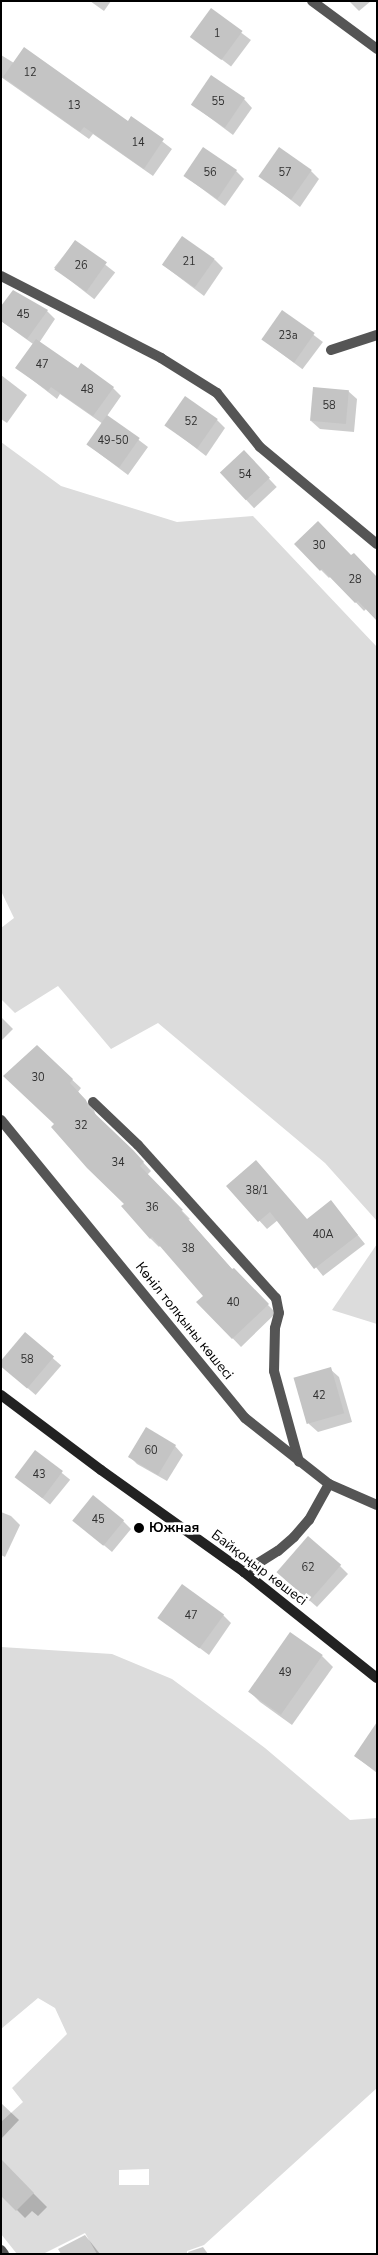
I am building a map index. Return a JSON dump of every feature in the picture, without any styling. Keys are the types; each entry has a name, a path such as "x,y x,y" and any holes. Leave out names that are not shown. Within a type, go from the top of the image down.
{"street":[{"path":"312,1 377,49"},
{"path":"1,276 162,358 217,393 260,447 377,544"},
{"path":"330,350 377,335"},
{"path":"93,1102 138,1145 276,1298 279,1313 275,1328 274,1371 299,1462"},
{"name":"Көніл толқыны көшесі","path":"1,1120 245,1418 329,1484 377,1505"},
{"name":"Байқоңыр көшесі","path":"1,1395 101,1470 244,1572 377,1678"},
{"path":"244,1572 278,1551 294,1538 309,1520 329,1484"},
{"path":"1,2250 4,2254"}],"shaded area":[{"path":"1,442 61,486 177,522 253,516 377,647 377,1221 325,1163 158,1023 111,1049 58,986 15,1013 1,999 1,928 14,918 1,891"},
{"path":"377,1244 377,1324 332,1310"},
{"path":"1,1647 112,1654 172,1679 265,1748 350,1820 377,1818 377,2088 204,2245 187,2251 187,2254 97,2254 85,2233 43,2254 17,2254 1,2234 1,2122 23,2102 12,2088 67,2034 55,2008 38,1998 1,2029","holes":["149,2169 149,2185 119,2185 119,2170"]}],"building":[{"path":"211,8 243,31 221,60 190,37"},
{"path":"24,47 128,121 131,116 164,139 144,169 84,127 80,132 3,77"},
{"path":"211,75 245,98 225,128 191,105"},
{"path":"203,147 237,170 217,199 183,176"},
{"path":"279,147 312,170 291,199 258,176"},
{"path":"182,236 215,259 195,288 162,265"},
{"path":"75,240 107,262 86,292 54,269"},
{"path":"13,290 48,310 27,339 1,321 1,306"},
{"path":"282,310 315,333 294,362 261,339"},
{"path":"36,339 78,368 81,363 114,387 93,416 51,387 48,391 15,368"},
{"path":"313,387 349,390 346,424 310,421"},
{"path":"185,396 218,419 197,448 164,425"},
{"path":"107,415 140,438 119,467 86,444"},
{"path":"244,450 270,478 246,500 220,473"},
{"path":"318,521 351,555 354,553 377,577 377,621 358,601 355,603 322,569 320,571 294,544"},
{"path":"37,1045 73,1079 70,1083 86,1100 88,1107 144,1162 140,1166 183,1210 181,1211 232,1269 234,1268 269,1304 232,1339 196,1302 203,1296 152,1237 150,1239 121,1206 124,1204 87,1168 51,1127 54,1124 3,1076"},
{"path":"256,1160 307,1219 331,1200 358,1235 314,1269 270,1212 258,1222 226,1186"},
{"path":"25,1332 54,1356 27,1389 1,1367 1,1361"},
{"path":"331,1367 344,1413 307,1424 294,1378"},
{"path":"146,1427 176,1445 158,1475 128,1457"},
{"path":"35,1450 63,1471 42,1498 15,1477"},
{"path":"93,1495 124,1520 103,1546 72,1521"},
{"path":"308,1536 341,1565 310,1601 277,1572"},
{"path":"182,1584 224,1615 199,1649 157,1618"},
{"path":"290,1632 323,1655 281,1715 248,1692"},
{"path":"377,1722 377,1772 354,1756"},
{"path":"1,2159 34,2193 16,2211 1,2196"}],"place":[{"name":"Южная","path":"139,1528"}]}
